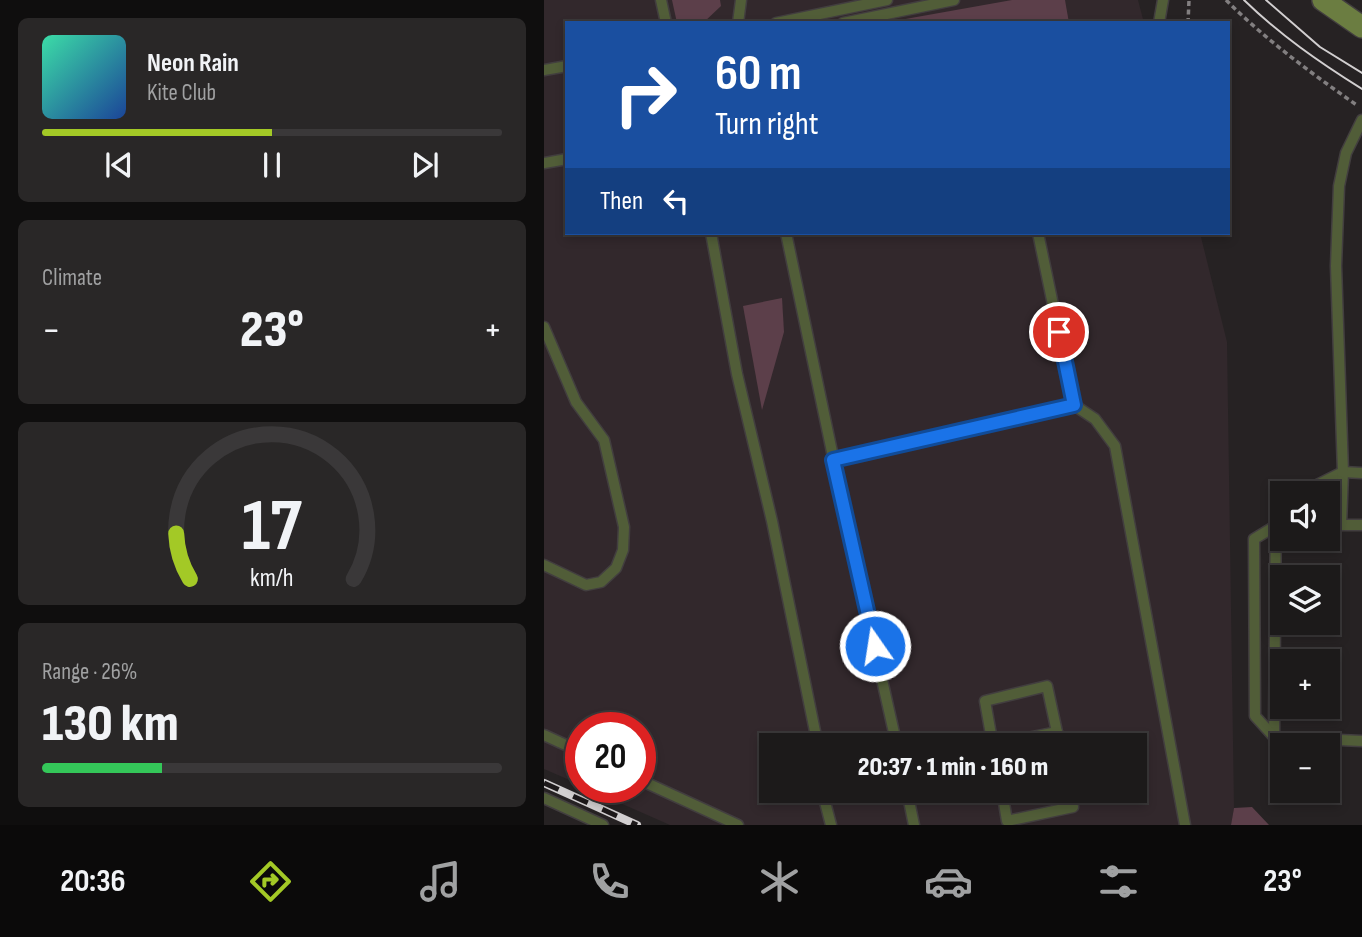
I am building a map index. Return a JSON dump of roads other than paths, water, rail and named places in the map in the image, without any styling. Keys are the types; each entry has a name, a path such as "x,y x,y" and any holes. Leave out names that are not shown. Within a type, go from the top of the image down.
{"street":[{"path":"1323,0 1362,27"}],"lane":[{"path":"661,0 666,21"},
{"path":"738,21 741,0"},
{"path":"786,21 887,0"},
{"path":"853,21 954,0"},
{"path":"1159,21 1163,0"},
{"path":"544,70 565,66"},
{"path":"1362,120 1346,153 1339,186 1336,265 1343,472 1341,525 1362,525"},
{"path":"544,163 565,159"},
{"path":"711,235 737,374 772,521 815,733"},
{"path":"786,235 894,733"},
{"path":"1038,235 1074,405 1095,419 1115,446 1185,825"},
{"path":"544,327 576,402 604,440 624,527 623,550 616,568 601,582 586,585 544,565"},
{"path":"833,460 1074,405"},
{"path":"1325,481 1343,472 1362,472"},
{"path":"1270,530 1254,539 1255,716 1270,733"},
{"path":"1274,733 1279,551"},
{"path":"991,733 985,701 1047,686 1057,732 1052,733"},
{"path":"544,735 565,745"},
{"path":"1340,740 1362,741"},
{"path":"656,787 738,825"},
{"path":"544,798 603,825"},
{"path":"825,803 830,825"},
{"path":"909,803 914,825"},
{"path":"1002,803 1003,823 1073,807 1072,803"}],"tram line":[{"path":"1244,0 1300,48 1362,89"},
{"path":"1266,0 1320,47 1362,73"}],"railway":[{"path":"544,783 637,825"}]}
